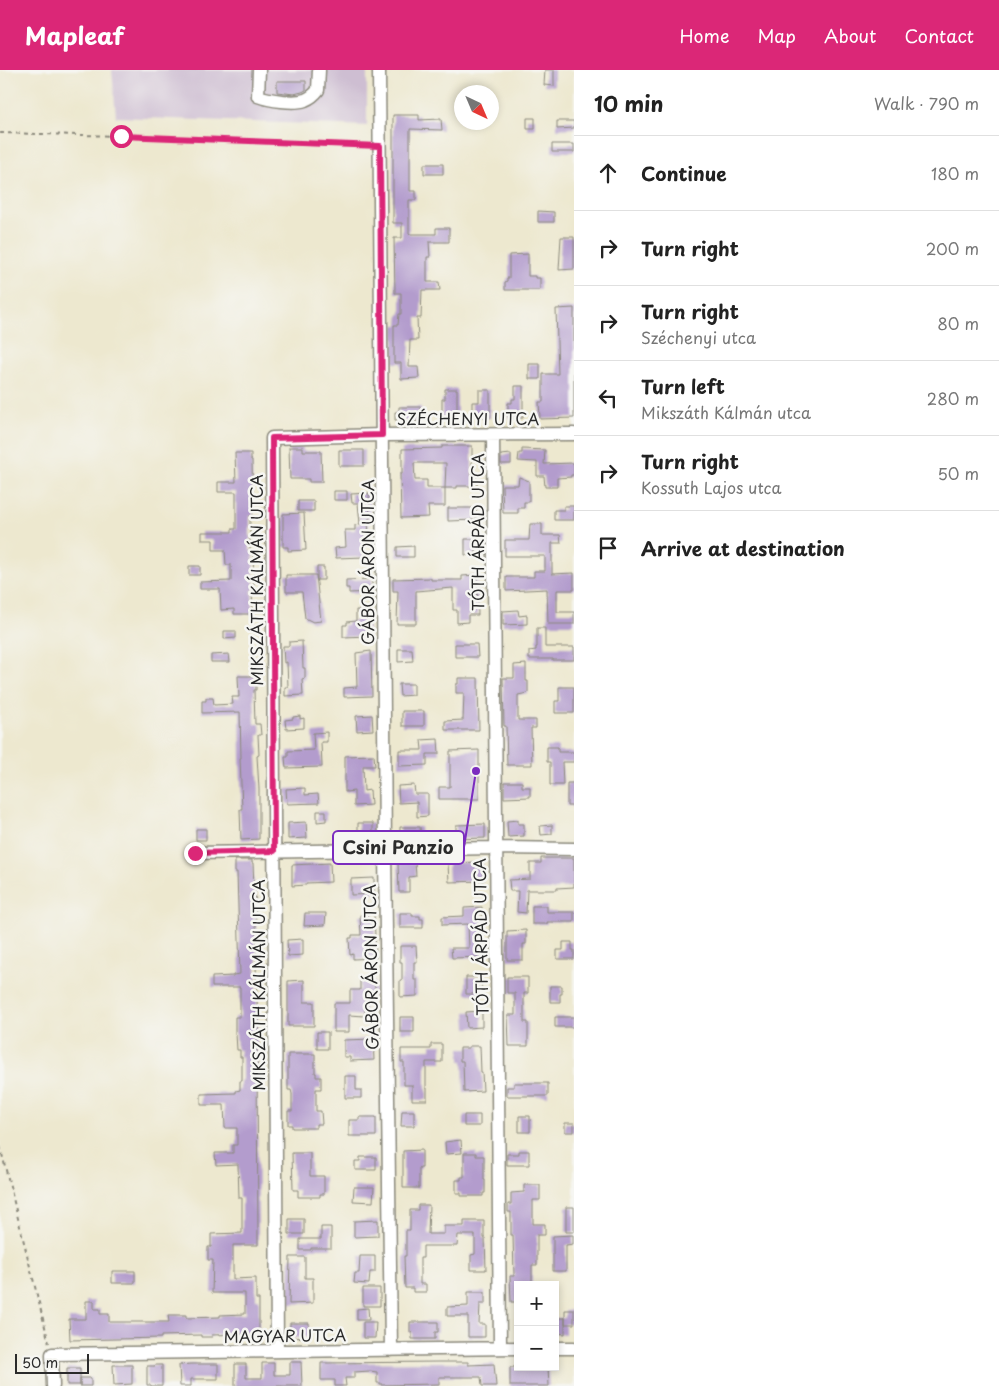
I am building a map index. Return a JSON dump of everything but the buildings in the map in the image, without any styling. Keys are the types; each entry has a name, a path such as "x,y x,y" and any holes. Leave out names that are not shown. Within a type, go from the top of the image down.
{"street":[{"path":"259,70 258,96 276,101 304,100 310,97 318,90 319,70"},
{"name":"GÁBOR ÁRON UTCA","path":"379,70 384,850 391,1350"},
{"name":"SZÉCHENYI UTCA","path":"272,438 382,435 574,434"},
{"name":"TÓTH ÁRPÁD UTCA","path":"493,435 500,1348"},
{"name":"MIKSZÁTH KÁLMÁN UTCA","path":"272,438 277,1351"},
{"path":"195,853 495,848 574,849"},
{"name":"MAGYAR UTCA","path":"52,1354 514,1348"},
{"path":"559,1348 574,1348"},
{"path":"52,1354 53,1386"}],"path":[{"path":"0,133 380,146"},
{"path":"0,1146 52,1354"}],"shaded area":[{"path":"112,70 367,70 367,126 116,117"}],"place":[{"name":"Csini Panzio","path":"476,771"}],"route":[{"path":"121,136 380,146 382,435 272,438 274,851 195,853"}]}
